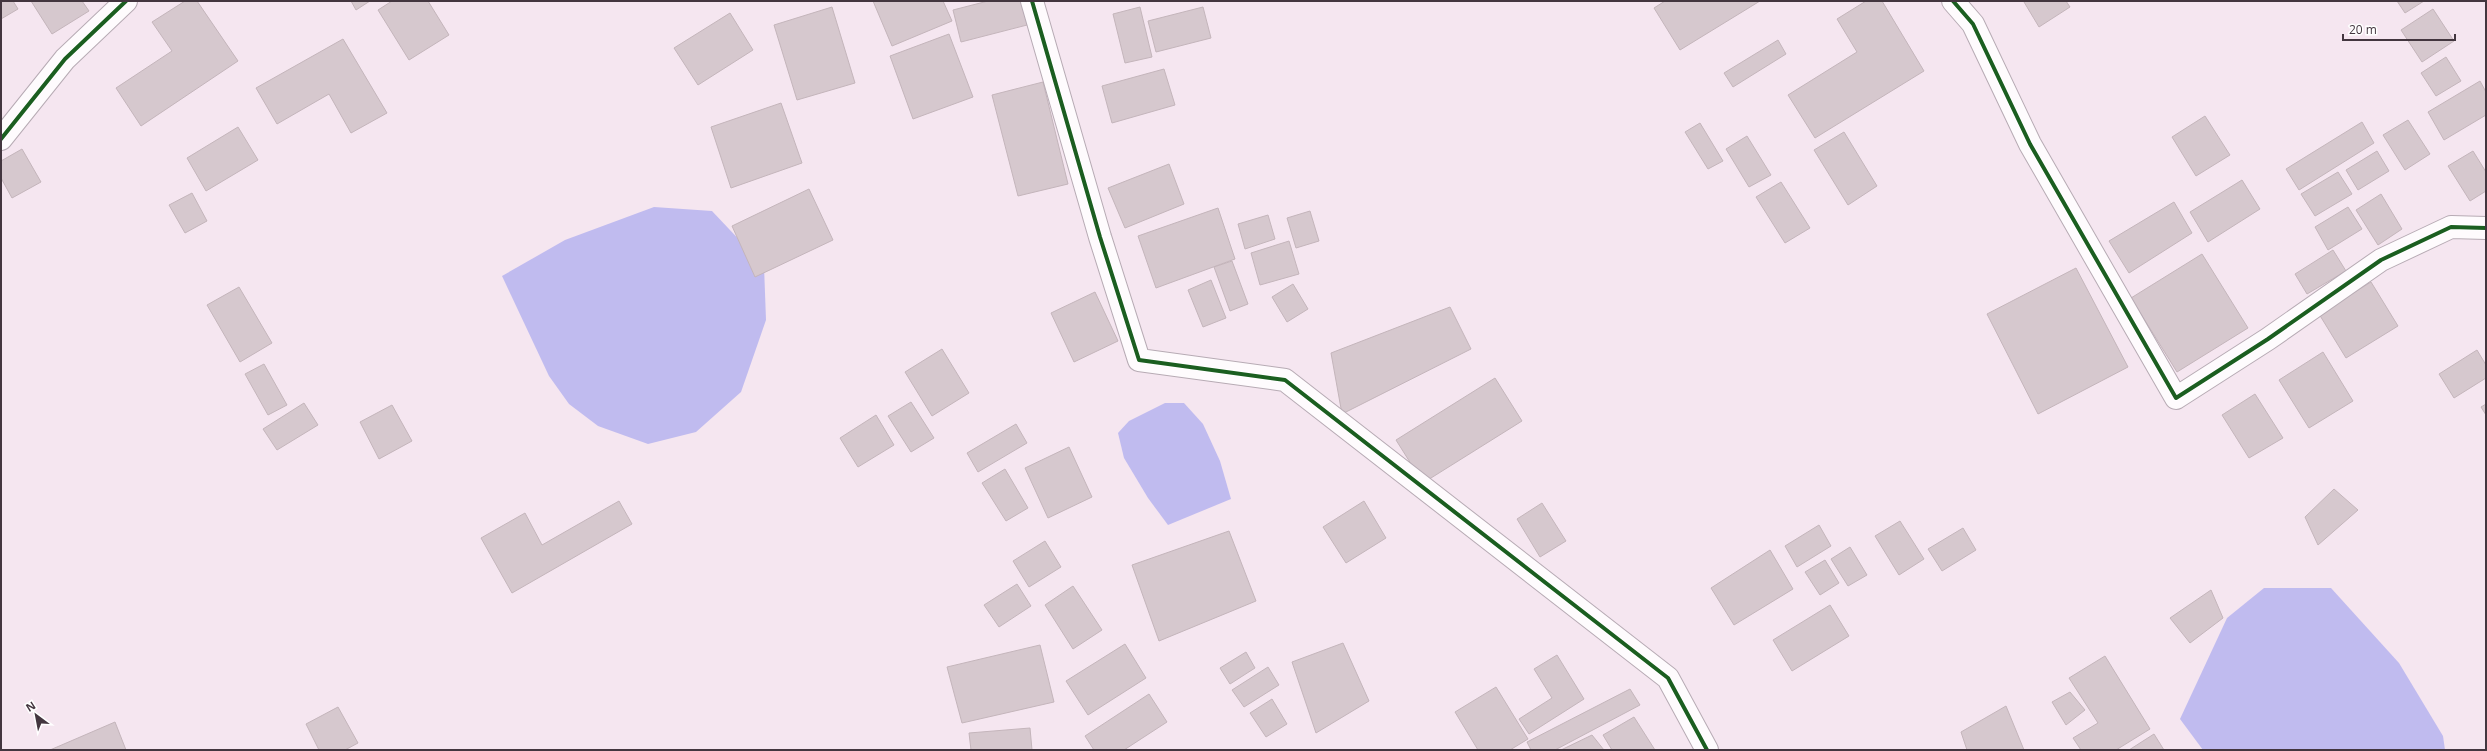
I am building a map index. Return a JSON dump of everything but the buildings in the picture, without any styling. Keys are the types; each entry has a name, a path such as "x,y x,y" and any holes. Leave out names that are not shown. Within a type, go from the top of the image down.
{"street":[{"path":"1,139 65,59 126,1"},
{"path":"1032,1 1100,237 1139,360 1285,380 1668,678 1707,750"},
{"path":"1953,1 1973,24 2030,144 2176,398 2268,339 2381,260 2451,227 2486,228"}],"shaded area":[{"path":"654,207 712,211 764,266 766,320 741,392 696,432 648,444 598,426 569,404 549,376 502,276 565,240"},
{"path":"1165,403 1184,403 1203,424 1220,461 1231,499 1168,525 1148,498 1124,458 1118,433 1129,421"},
{"path":"2264,588 2331,588 2399,663 2443,736 2445,750 2203,750 2180,719 2227,618"}],"cycle path":[{"path":"1,139 65,59 126,1"},
{"path":"1032,1 1100,237 1139,360 1285,380 1668,678 1707,750"},
{"path":"1953,1 1973,24 2030,144 2176,398 2268,339 2381,260 2451,227 2486,228"}]}
